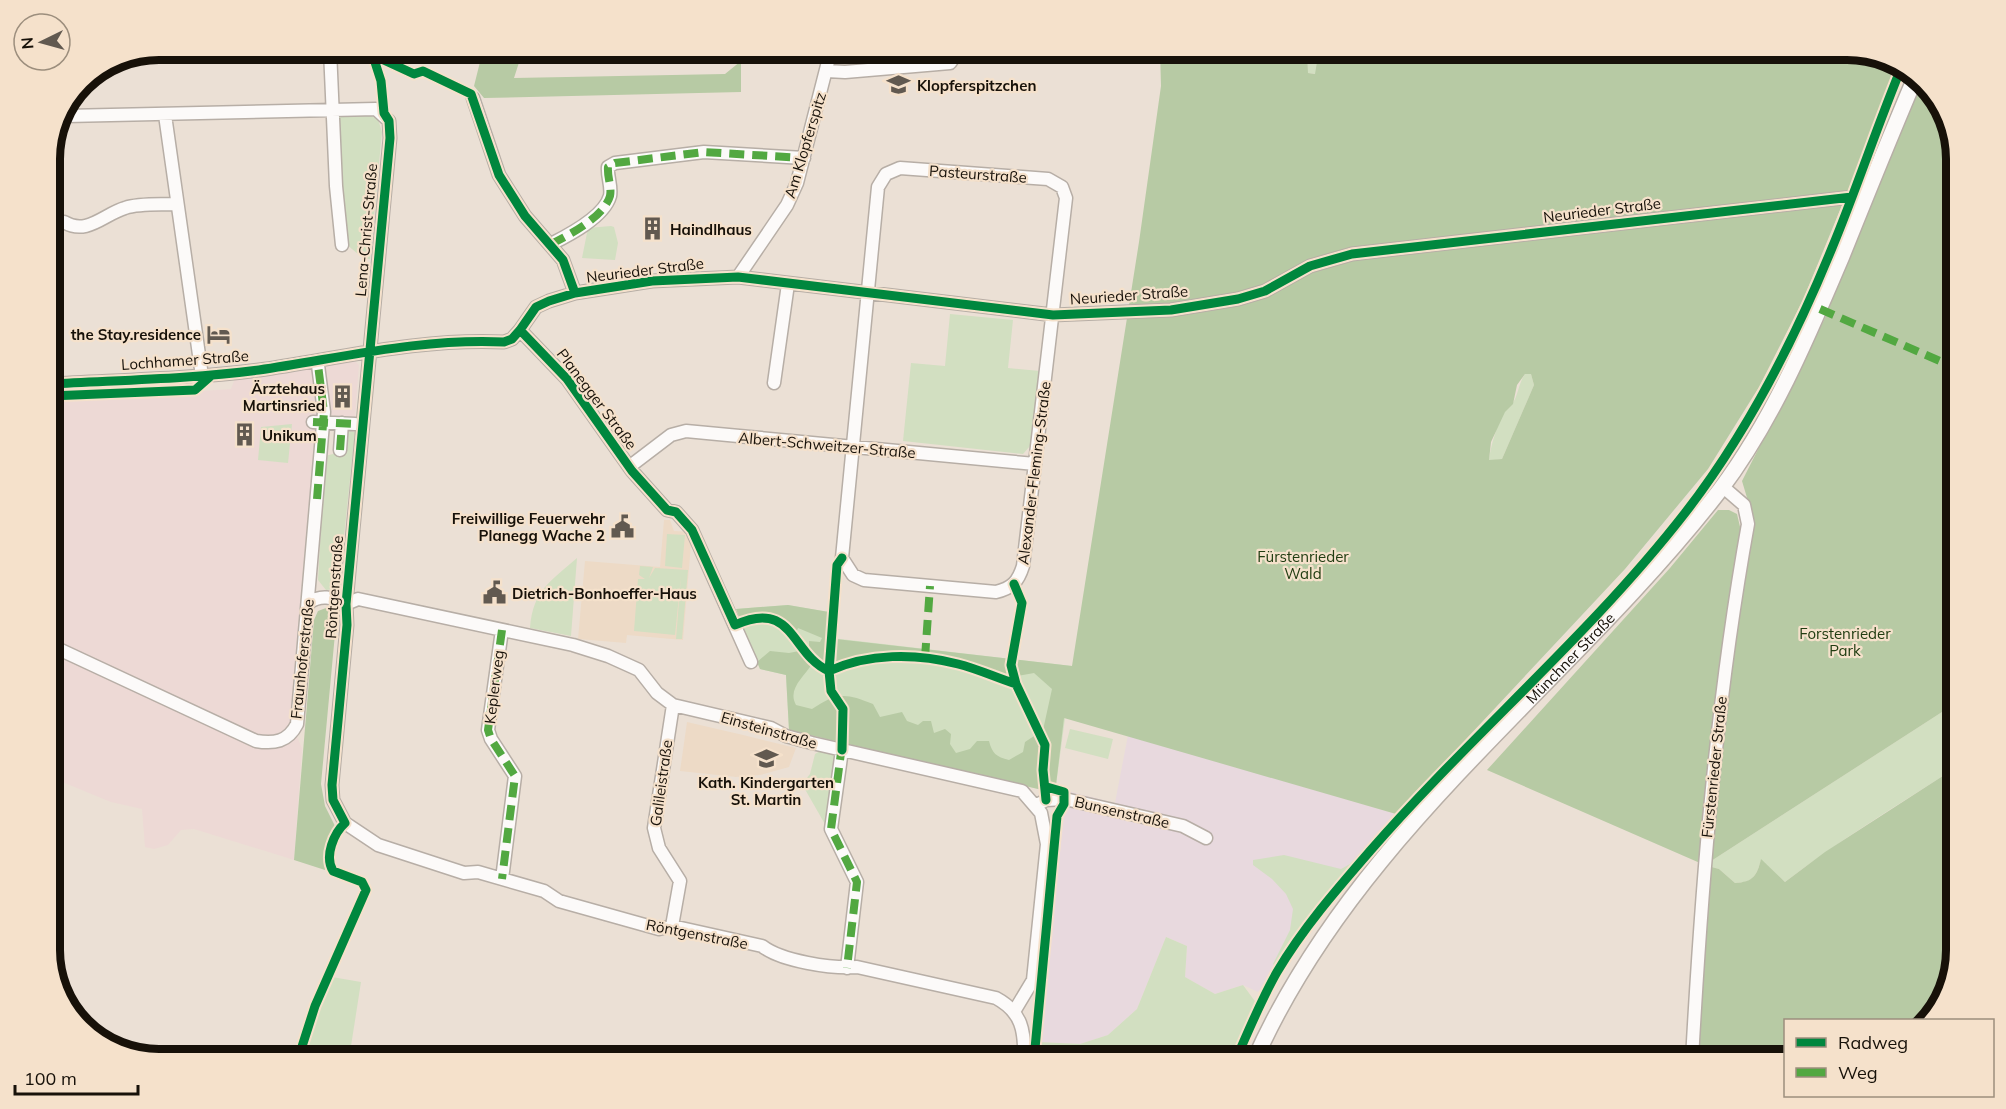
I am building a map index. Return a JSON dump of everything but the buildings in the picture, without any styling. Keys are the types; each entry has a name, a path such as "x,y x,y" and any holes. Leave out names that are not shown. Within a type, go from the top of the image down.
{"main road":[{"name":"Münchner Straße","path":"1260,1049 1315,947 1359,886 1445,786 1558,673 1670,552 1722,486 1778,398 1820,309 1912,85"}],"street":[{"path":"331,60 342,245"},
{"name":"Am Klopferspitz","path":"738,277 787,205 804,158 829,60"},
{"name":"Am Klopferspitz","path":"827,71 845,72 950,63 952,60"},
{"path":"473,98 491,153 511,198 563,260 576,293"},
{"name":"Lena-Christ-Straße","path":"70,116 376,109 389,121 390,138 370,351"},
{"path":"165,115 202,376"},
{"path":"551,244 585,225 609,197 608,167 615,163 704,152 804,158"},
{"name":"Pasteurstraße","path":"852,447 878,187 886,174 900,168 1048,179 1062,187 1066,198 1053,315"},
{"name":"Neurieder Straße","path":"520,330 536,307 576,293 652,281 738,277 1053,315 1171,310 1224,299 1238,299 1265,291 1311,266 1352,254 1799,202 1852,197 1864,200"},
{"path":"64,222 80,227 96,224 125,207 177,204"},
{"path":"774,383 788,284"},
{"name":"Alexander-Fleming-Straße","path":"852,447 842,558 849,570 864,580 996,592 1008,589 1019,578 1053,315"},
{"path":"320,363 370,351 437,342 504,342 512,339 520,330"},
{"name":"Planegger Straße","path":"520,330 567,379 629,467 667,510 676,512 692,530 751,662"},
{"name":"Röntgenstraße","path":"370,351 346,604 347,625 332,785 333,800 345,823 378,845 464,873 478,872 544,891 559,901 659,929 672,926 762,946 772,954 847,968 857,967 996,998 1015,1011"},
{"name":"Lochhamer Straße","path":"60,383 202,376 320,363"},
{"name":"Fraunhoferstraße","path":"60,650 256,741 278,742 293,732 297,724 316,499 321,481 318,463 315,385 320,363"},
{"path":"318,422 349,424 341,451 318,463"},
{"name":"Albert-Schweitzer-Straße","path":"629,467 671,435 686,431 1035,464"},
{"name":"Fürstenrieder Straße","path":"1693,1049 1704,865 1716,738 1748,524 1744,505 1722,486"},
{"name":"Einsteinstraße","path":"308,603 316,597 327,597 346,604 358,599 573,645 626,661 639,670 657,693 673,705 771,728 786,736 842,750 1016,789 1028,795 1037,806"},
{"name":"Keplerweg","path":"501,630 488,730 491,739 515,777 502,879"},
{"name":"Galileistraße","path":"672,926 680,881 659,848 654,828 673,705"},
{"path":"842,750 831,829 857,882 847,968"},
{"name":"Bunsenstraße","path":"1037,806 1047,800 1065,799 1183,826 1206,838"},
{"path":"1024,1049 1025,1036 1015,1011 1033,980 1047,844 1044,822 1037,806"}],"shaded area":[{"path":"354,360 359,365 355,417 329,415 316,420 290,718 302,749 294,860 194,829 181,830 168,845 154,849 145,847 142,809 111,802 60,781 60,401 231,389 236,376"},
{"path":"664,520 670,520 674,531 692,532 683,640 627,635 626,643 578,639 585,561 660,567"},
{"path":"687,722 796,748 789,767 760,775 736,777 680,771"},
{"path":"1128,735 1396,814 1317,911 1258,992 1243,985 1215,994 1185,977 1187,946 1166,937 1137,1009 1108,1035 1080,1044 1038,1042 1067,791 1115,803"}],"green space":[{"path":"247,60 328,60 247,63"},
{"path":"480,60 520,60 514,78 725,74 741,61 741,92 484,98 474,86"},
{"name":"Fürstenrieder Wald","path":"1160,60 1307,60 1308,73 1315,74 1317,60 1847,60 1879,65 1896,73 1803,300 1759,387 1708,469 1625,569 1396,814 1064,718 1055,793 789,730 786,675 760,669 757,662 770,651 789,653 809,649 809,641 820,642 822,638 798,628 796,633 770,617 740,619 736,609 788,605 829,612 827,638 1072,666 1139,242 1161,86","holes":["1525,374 1531,374 1534,385 1502,459 1489,460 1491,442 1505,412 1513,404 1517,385","883,654 954,660 1006,678 1034,673 1052,689 1043,730 1025,742 1023,752 1009,760 995,754 989,741 977,741 970,749 956,753 950,744 951,734 945,729 934,733 931,721 923,721 918,725 907,721 902,712 880,717 873,704 848,696 835,697 812,709 796,705 794,699 795,688 812,664 825,664"]},
{"path":"1307,60 1318,60 1316,74 1308,73"},
{"name":"Forstenrieder Park","path":"1918,91 1936,115 1946,152 1946,709 1708,863 1732,638 1751,511 1742,481 1825,318"},
{"path":"366,114 378,119 382,132 370,259 364,259 346,244 340,193 337,115"},
{"path":"614,227 618,243 615,260 582,258 588,228"},
{"path":"950,314 1013,320 1008,368 1040,371 1030,446 1023,454 903,441 911,363 945,366"},
{"path":"1525,374 1531,374 1534,385 1502,459 1489,461 1500,421 1514,401"},
{"path":"292,424 288,463 258,460 261,427"},
{"path":"347,431 355,432 339,584 334,589 326,590 318,580 325,456 341,452"},
{"path":"1718,510 1729,510 1737,514 1741,531 1700,863 1487,770 1670,568"},
{"path":"667,534 685,535 682,568 665,566"},
{"path":"577,558 571,636 530,628 539,595"},
{"path":"640,566 653,567 649,578 655,568 688,570 682,639 676,639 681,576 675,635 634,631 638,579 645,579 639,575"},
{"path":"788,605 834,613 832,638 1072,666 1055,793 789,730 786,675 760,669 736,609"},
{"path":"326,608 333,612 336,623 321,784 325,806 336,828 331,838 325,870 294,860 314,620 318,611"},
{"path":"1946,709 1946,774 1845,839 1785,882 1761,860 1753,878 1735,883 1719,869 1708,866 1708,863"},
{"path":"1070,729 1113,739 1108,759 1065,748"},
{"path":"820,751 833,753 837,759 826,826 802,784 810,774 815,754"},
{"path":"1946,774 1946,950 1941,982 1929,1005 1917,1019 1784,1019 1784,1049 1698,1049 1708,866 1719,869 1735,883 1753,877 1761,859 1785,882 1825,852"},
{"path":"1383,827 1386,830 1315,915 1277,967 1273,964 1290,930 1293,909 1286,894 1272,879 1253,865 1253,860 1284,855 1341,869 1350,864"},
{"path":"1166,937 1187,946 1185,977 1215,994 1243,985 1257,1004 1237,1049 1038,1049 1038,1042 1080,1044 1108,1035 1137,1009"},
{"path":"332,977 361,982 351,1049 304,1049 318,1007"}],"marked path":[{"path":"551,244 567,236 601,211 610,196 608,167 615,163 704,152 804,158"},
{"path":"1820,309 1946,364"},
{"path":"317,499 324,412 318,365"},
{"path":"313,422 355,424"},
{"path":"340,450 342,423"},
{"path":"925,658 930,586"},
{"path":"502,630 488,730 491,739 515,776 502,879"},
{"path":"842,745 831,829 857,882 847,968"}],"cycle path":[{"path":"301,1049 315,1006 366,890 362,882 333,871 330,865 330,852 337,833 345,823 333,800 332,785 347,625 346,604 390,138 389,121 384,113 381,81 374,60"},
{"path":"384,60 414,74 423,71 471,94 499,175 525,216 563,260 575,293"},
{"path":"1240,1049 1277,972 1321,909 1370,851 1448,766 1610,601 1685,513 1729,451 1768,385 1802,317 1841,225 1898,75"},
{"path":"60,383 233,373 411,346 504,342 512,339 536,307 549,301 575,293 652,281 738,277 1053,315 1171,310 1238,299 1265,291 1310,266 1352,254 1852,197"},
{"path":"520,330 567,379 632,471 667,510 676,512 692,530 735,625 754,619 769,619 781,623 816,663 829,671 876,658 926,658 973,668 1016,684"},
{"path":"60,396 195,390 212,375"},
{"path":"842,558 837,565 829,671 831,691 843,709 842,750"},
{"path":"1014,584 1022,603 1011,665 1016,684 1045,745 1043,770 1046,800"},
{"path":"1035,1049 1057,816 1064,804 1064,792 1047,787"}],"place":[{"name":"Klopferspitzchen","path":"899,85"},
{"name":"Haindlhaus","path":"652,229"},
{"name":"the Stay.residence","path":"219,334"},
{"name":"Ärztehaus Martinsried","path":"343,397"},
{"name":"Unikum","path":"244,435"},
{"name":"Freiwillige Feuerwehr Planegg Wache 2","path":"623,527"},
{"name":"Dietrich-Bonhoeffer-Haus","path":"494,593"},
{"name":"Kath. Kindergarten St. Martin","path":"766,758"}]}
